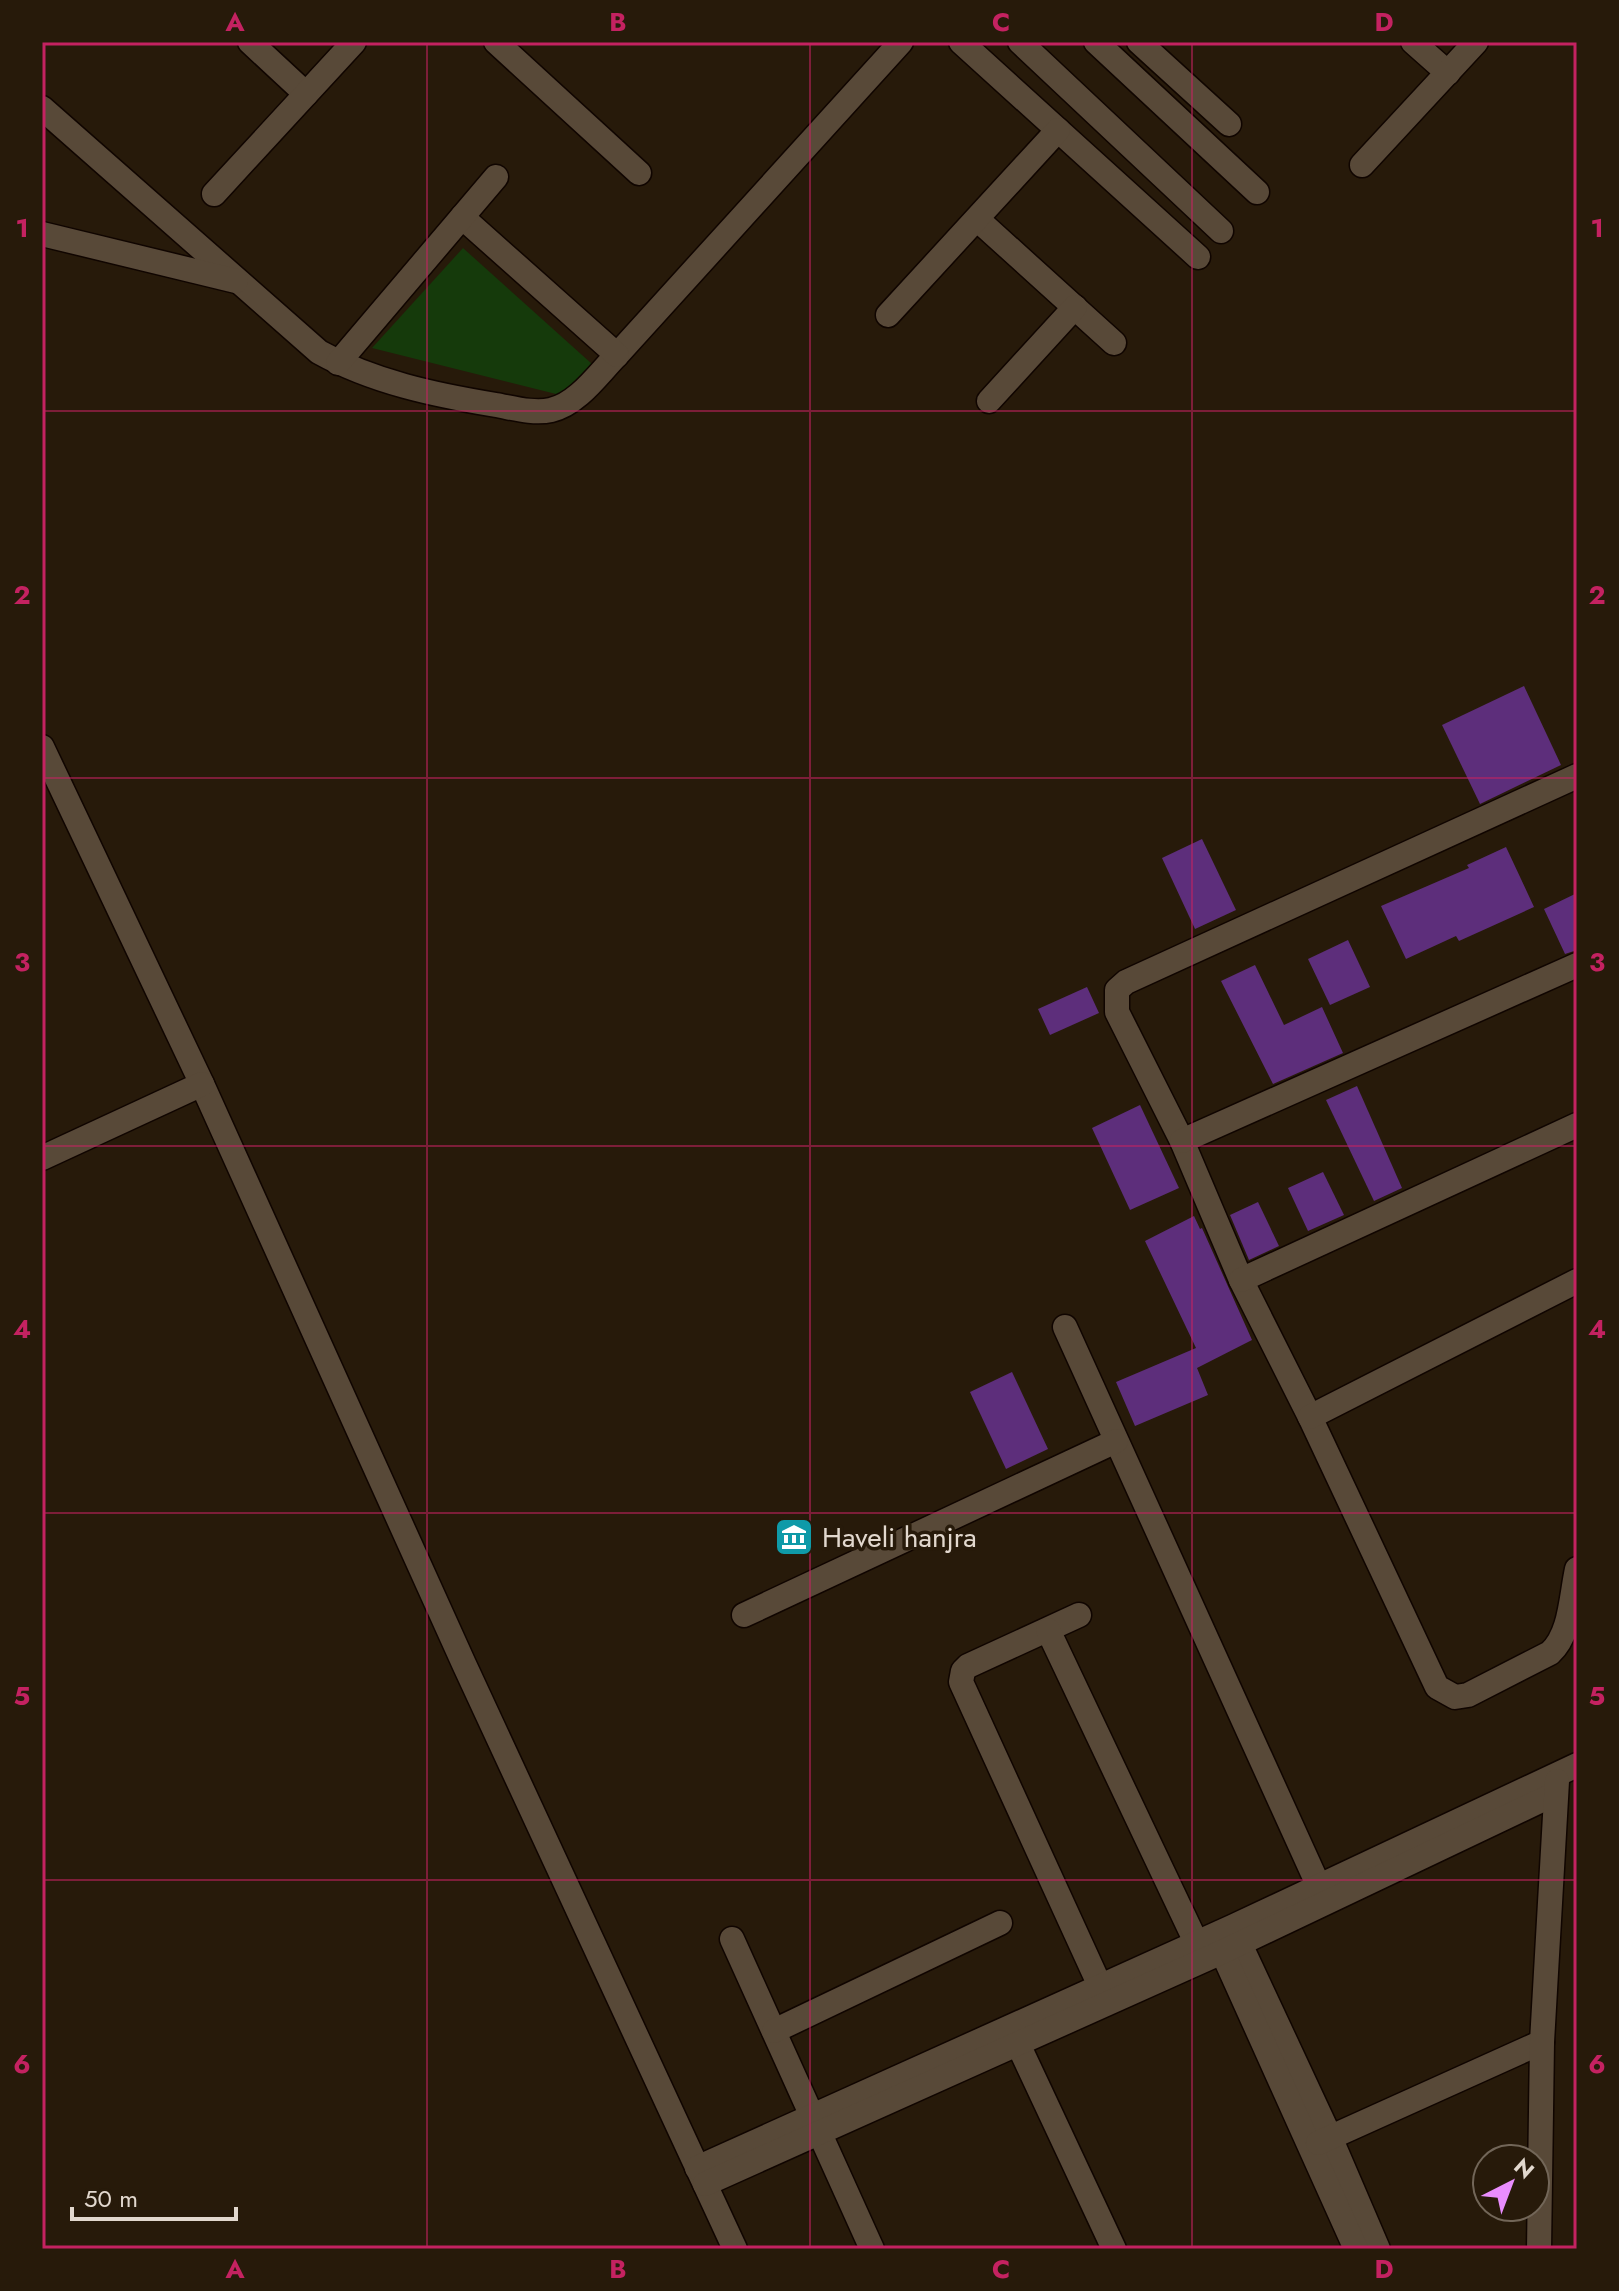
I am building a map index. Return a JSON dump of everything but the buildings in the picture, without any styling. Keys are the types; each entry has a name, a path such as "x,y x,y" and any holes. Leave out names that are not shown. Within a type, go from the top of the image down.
{"street":[{"path":"250,42 306,94"},
{"path":"214,194 354,42"},
{"path":"496,42 639,173"},
{"path":"42,108 319,352 338,363 428,394 525,410 550,411 569,402 617,355 901,42"},
{"path":"961,42 1198,257"},
{"path":"1020,42 1221,231"},
{"path":"1096,42 1257,192"},
{"path":"1139,42 1229,124"},
{"path":"1413,42 1448,73"},
{"path":"1362,165 1476,42"},
{"path":"888,315 1058,130"},
{"path":"338,363 496,177"},
{"path":"462,217 617,355"},
{"path":"977,219 1114,343"},
{"path":"42,234 243,282"},
{"path":"989,401 1075,307"},
{"path":"42,747 202,1084 464,1664 735,2249"},
{"path":"1577,776 1126,982 1117,990 1117,1012 1182,1141 1241,1280 1310,1417 1437,1687 1455,1697 1468,1695 1550,1653 1563,1634 1577,1569"},
{"path":"1182,1141 1577,965"},
{"path":"42,1158 202,1084"},
{"path":"1241,1280 1577,1125"},
{"path":"1310,1417 1577,1281"},
{"path":"1065,1327 1322,1894"},
{"path":"744,1615 1116,1441"},
{"path":"1079,1615 968,1666 963,1671 961,1682 1100,1986"},
{"path":"1048,1630 1221,1940 1378,2249"},
{"path":"701,2176 1018,2044 1221,1940 1567,1779"},
{"path":"1539,2249 1542,2042 1567,1779"},
{"path":"774,2031 1000,1923"},
{"path":"732,1939 872,2249"},
{"path":"817,2126 1100,1986 1221,1940"},
{"path":"1321,2141 1542,2042"},
{"path":"1018,2044 1114,2249"},
{"path":"1321,2141 1356,2249"}],"green space":[{"path":"463,248 592,364 564,396 372,348"}],"place":[{"name":"Haveli hanjra","path":"794,1537"}]}
